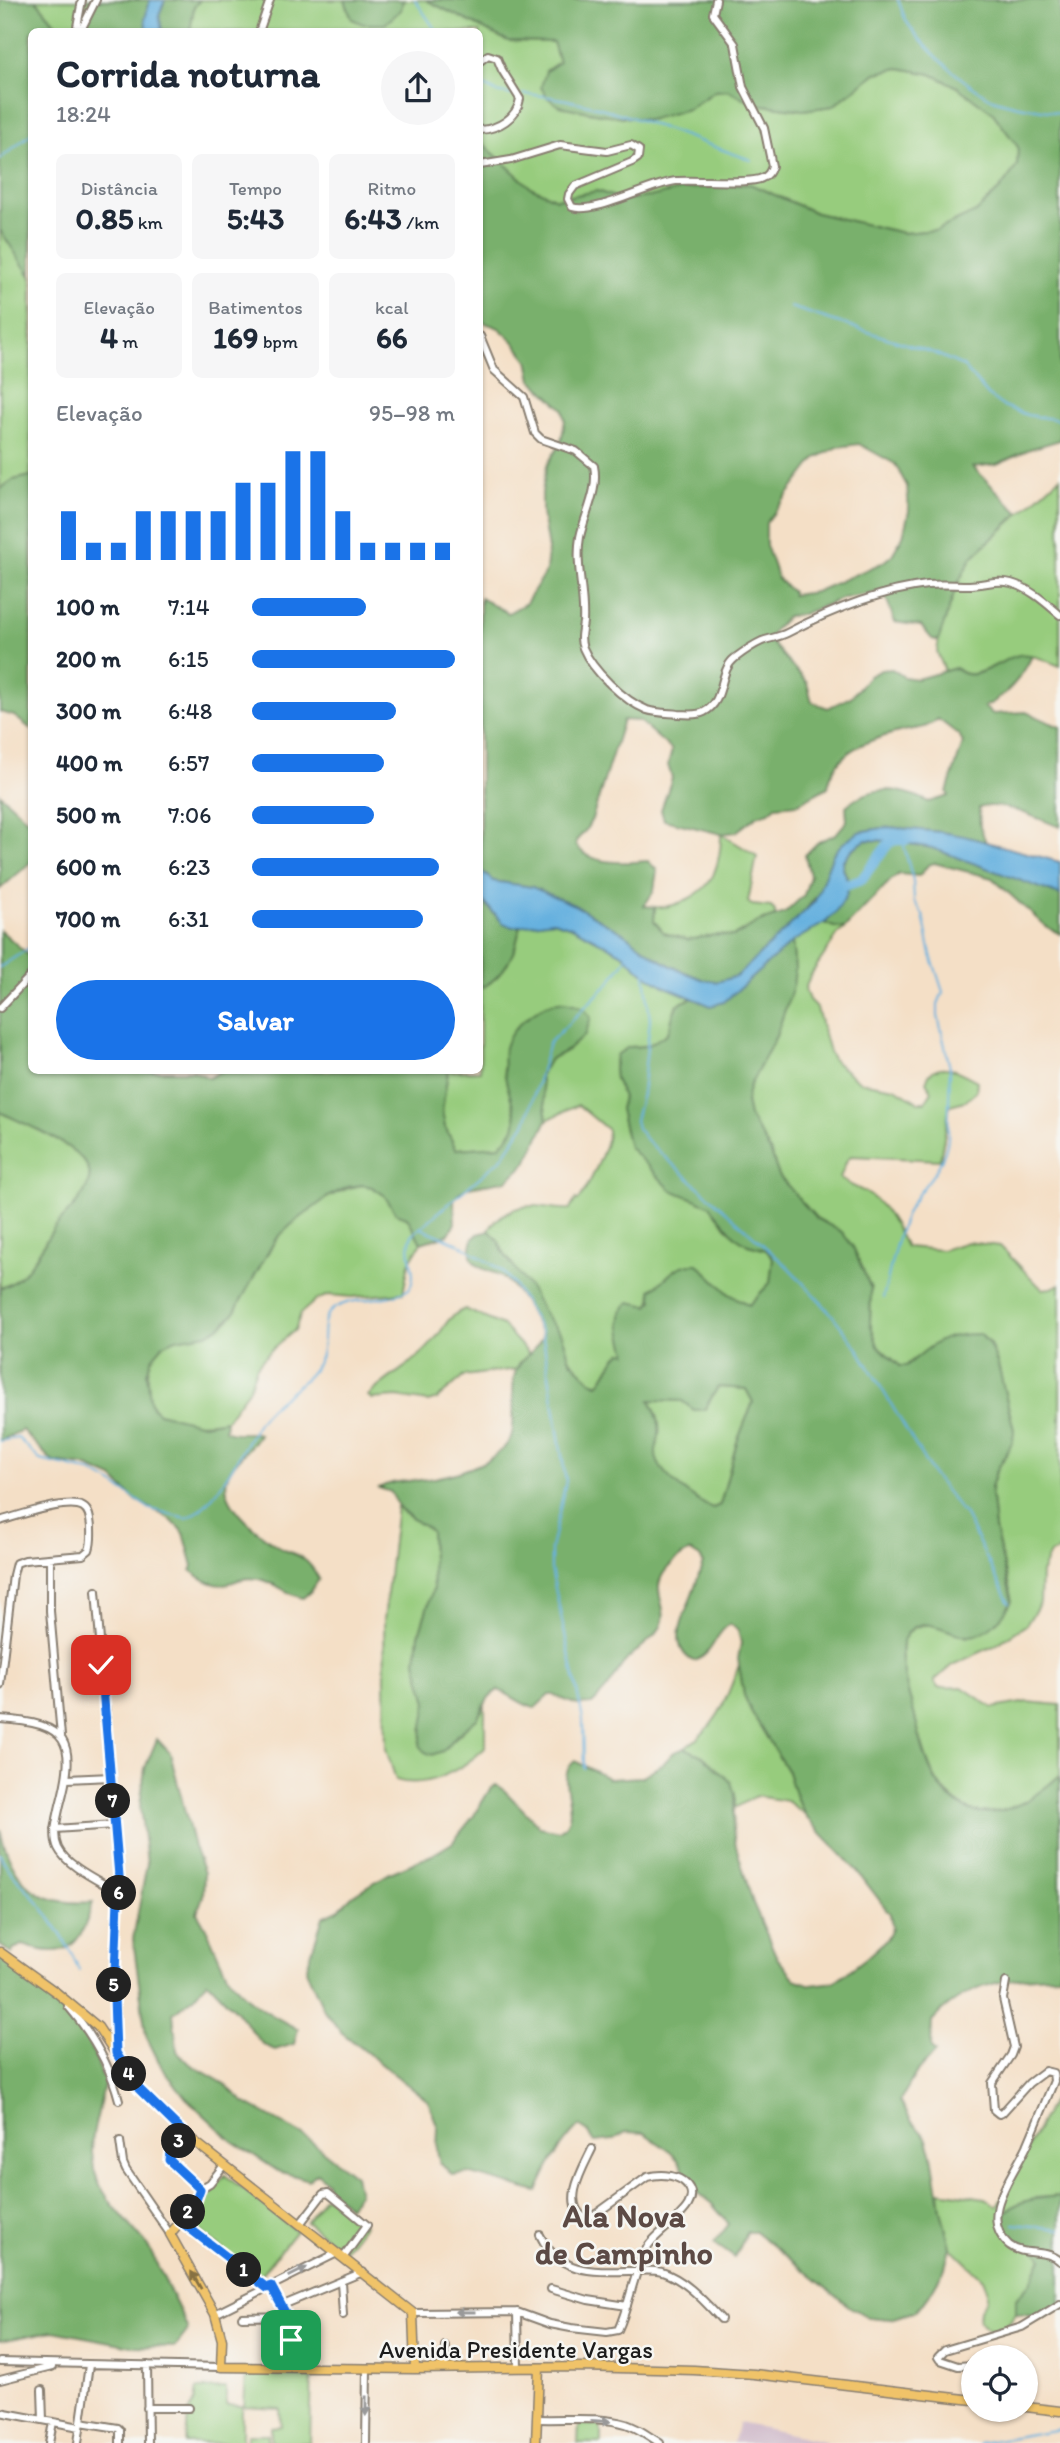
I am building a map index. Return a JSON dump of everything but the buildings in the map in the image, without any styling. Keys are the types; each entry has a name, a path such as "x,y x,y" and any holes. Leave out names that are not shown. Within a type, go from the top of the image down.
{"main road":[{"path":"0,1952 98,2027 139,2089 185,2134 413,2313 415,2369"},
{"path":"185,2134 170,2152 169,2160 200,2189 195,2203 170,2234 215,2314 222,2340 221,2367"},
{"name":"Avenida Presidente Vargas","path":"221,2367 642,2368 754,2374 961,2399"},
{"path":"536,2443 539,2368"},
{"path":"1038,2408 1060,2411"}],"street":[{"path":"78,28 82,0"},
{"path":"80,28 96,0"},
{"path":"260,28 270,0"},
{"path":"483,165 511,160 560,145 607,151 631,145 639,150 638,158 632,162 575,187 568,199 572,207 577,209 600,205 667,182 688,179 757,180 767,175 772,166 764,128 743,87 735,44 713,14 716,0"},
{"path":"483,59 488,55 497,58 520,99 517,111 505,121 483,129"},
{"path":"483,343 494,370 524,397 535,433 541,439 576,451 588,458 594,466 596,486 585,517 578,554 581,571 582,647 597,670 615,688 649,711 690,715 702,713 719,694 729,663 761,642 785,634 826,613 905,589 1006,582 1025,588 1060,615"},
{"path":"0,1008 28,978"},
{"path":"0,1521 67,1505 82,1506 90,1520 89,1550 77,1557 20,1561 14,1567 0,1685"},
{"path":"50,1559 50,1611 61,1736 69,1755 67,1780 55,1829 56,1842 64,1856 119,1893"},
{"path":"96,1591 119,1893 114,1997 116,2053"},
{"path":"0,1719 43,1725 61,1736"},
{"path":"67,1780 111,1777"},
{"path":"55,1829 115,1825"},
{"path":"1006,1982 1003,1999 1014,2047 992,2083 994,2110 1002,2113 1029,2083 1045,2071 1053,2073 1054,2081 1025,2150 1005,2185 999,2200 997,2220 1000,2235 1012,2247 1048,2254 1060,2260"},
{"path":"57,1993 89,2033 112,2079 119,2100"},
{"path":"120,2141 122,2162 126,2170 170,2234"},
{"path":"413,2313 517,2312 550,2324 616,2331 651,2241 674,2222 690,2203 689,2190 685,2183 677,2178 665,2175 646,2177 596,2214 586,2218 576,2209 575,2191 592,2149"},
{"path":"200,2189 210,2183 224,2165"},
{"path":"215,2314 340,2255 367,2225 328,2193 323,2194 300,2224"},
{"path":"180,2221 269,2287 283,2305 287,2316 291,2368"},
{"path":"540,2235 552,2255 565,2263 595,2271 664,2273 682,2283 722,2319"},
{"path":"283,2305 363,2273"},
{"path":"341,2281 343,2315"},
{"path":"551,2289 580,2298 627,2306"},
{"path":"962,2345 1022,2327 1060,2304"},
{"path":"517,2312 519,2368"},
{"path":"242,2317 287,2316"},
{"path":"961,2345 945,2350 938,2357 961,2366"},
{"path":"445,2346 445,2369"},
{"path":"0,2362 57,2365"},
{"path":"0,2380 57,2365"},
{"name":"Avenida Presidente Vargas","path":"57,2365 221,2367"},
{"path":"78,2443 89,2365"},
{"path":"147,2365 148,2443"},
{"path":"366,2443 367,2368"},
{"path":"42,2389 43,2420"},
{"path":"147,2408 189,2408"},
{"path":"0,2412 53,2422 118,2428 120,2443"},
{"path":"538,2419 626,2424 660,2443"},
{"path":"49,2443 53,2422"}],"shaded area":[{"path":"739,2423 833,2443 732,2443"}],"green space":[{"path":"0,0 36,0 59,28 28,28 28,272 0,230"},
{"path":"36,0 92,0 82,22 74,28 59,28"},
{"path":"92,0 150,0 147,8 147,28 74,28 82,22"},
{"path":"165,0 200,0 194,7 190,28 161,28 159,15"},
{"path":"200,0 345,0 352,19 401,10 403,0 426,0 482,28 191,28 194,7"},
{"path":"345,0 403,0 401,10 385,24 363,24 352,19"},
{"path":"426,0 1060,0 1060,440 1030,449 997,464 973,467 1019,513 972,557 957,585 938,641 932,639 921,626 895,622 882,592 844,598 800,615 788,616 770,638 807,683 812,702 828,708 851,697 869,676 881,670 892,669 904,677 917,679 956,668 970,674 987,670 1012,657 1031,655 1012,686 984,707 993,714 1026,712 1060,727 1060,827 1008,808 988,806 979,808 980,827 986,842 941,832 888,827 859,832 833,854 818,894 804,912 737,977 717,982 704,980 677,969 574,905 532,887 493,881 483,873 483,600 508,613 526,603 546,571 548,549 542,513 542,492 547,465 561,442 565,420 563,409 532,380 528,360 512,340 499,328 483,322 483,144 530,187 556,199 597,191 623,200 684,189 750,184 816,213 903,233 937,230 976,212 1000,189 1017,166 1018,147 992,112 956,86 931,74 899,68 876,73 833,106 803,110 756,104 727,90 715,91 688,109 649,120 559,106 547,97 541,87 546,71 559,62 553,42 508,41","holes":["859,444 895,464 907,486 909,511 903,536 892,555 882,563 815,592 792,595 778,579 766,545 766,523 816,458 838,447","938,719 959,735 963,743 947,792 949,796 929,802 907,793 886,790 856,799 846,806 847,821 836,834 818,842 805,855 810,876 804,895 785,913 759,922 733,936 715,935 688,940 664,933 654,921 655,907 644,906 654,891 657,870 648,861 599,860 582,852 576,845 592,819 623,720 639,721 672,750 668,765 672,778 661,810 664,820 721,834 736,832 776,806 797,804 828,787 838,763 846,755 878,738 926,726"]},
{"path":"483,28 508,41 553,42 559,62 546,71 586,112 649,120 705,98 715,91 727,90 756,104 803,110 833,106 876,73 899,68 931,74 956,86 992,112 1018,147 1017,166 1000,189 976,212 937,230 903,233 816,213 750,184 623,200 597,191 556,199 530,187 483,144"},
{"path":"0,230 28,271 28,477 13,480 0,489"},
{"path":"28,477 28,727 14,716 0,712 0,489 13,480"},
{"path":"1060,477 1060,666 1023,655 970,674 956,668 945,671 937,652 939,638 957,585 972,557"},
{"path":"0,794 28,820 28,865 0,889"},
{"path":"721,834 757,856 748,902 771,907 775,916 733,936 715,935 688,940 664,933 654,921 655,907 681,902 705,887 717,864"},
{"path":"866,840 894,841 932,848 1060,895 1060,934 1045,926 992,878 934,863 928,865 919,876 899,874 845,928 824,923 836,912 847,876 844,860"},
{"path":"483,901 502,921 520,925 509,960 483,987"},
{"path":"553,921 572,927 623,954 643,973 694,998 677,1007 672,1024 662,1039 629,1047 614,1061 615,1079 623,1097 620,1109 629,1147 671,1189 709,1205 726,1227 748,1245 766,1249 773,1258 770,1283 749,1305 729,1294 698,1264 683,1266 672,1272 652,1290 651,1304 621,1312 622,1333 628,1354 610,1366 600,1384 591,1381 570,1360 562,1335 547,1318 496,1239 488,1232 501,1216 521,1207 570,1209 582,1195 597,1166 608,1130 578,1105 547,1120 540,1076 550,1059 568,1050 503,1068 516,1115 515,1127 500,1146 456,1149 445,1127 442,1111 448,1074 483,1074 483,986 499,975 510,960 520,925"},
{"path":"824,923 845,928 810,976 805,989 809,1000 817,1008 829,1052 835,1062 860,1082 895,1088 918,1102 925,1102 932,1091 926,1082 936,1070 949,1068 977,1081 976,1092 965,1101 950,1105 940,1160 851,1156 840,1178 865,1192 884,1209 906,1247 942,1250 967,1242 1000,1246 1042,1289 1060,1284 1060,1550 1050,1554 1041,1573 1040,1603 1026,1625 994,1646 952,1665 934,1681 938,1688 962,1687 993,1708 1027,1702 1060,1705 1060,1775 1032,1797 1002,1811 987,1813 972,1810 957,1802 937,1781 928,1762 906,1686 901,1653 905,1637 918,1626 934,1625 967,1637 1010,1590 995,1529 991,1487 1007,1453 1014,1430 998,1365 990,1344 980,1334 914,1359 906,1366 900,1366 878,1346 870,1323 871,1289 853,1247 834,1228 816,1218 779,1176 770,1151 749,1116 746,1102 749,1087 776,1036 793,986 795,969 792,942"},
{"path":"0,930 28,954 28,1074 200,1074 209,1078 216,1074 448,1074 442,1111 445,1127 456,1149 500,1146 513,1130 514,1108 503,1059 508,1040 520,1023 542,1007 560,1002 580,1007 591,1018 585,1035 568,1050 550,1059 540,1076 547,1120 526,1163 508,1180 469,1187 460,1192 454,1200 455,1223 447,1235 421,1243 407,1217 396,1213 384,1195 372,1187 348,1187 329,1196 275,1240 234,1313 222,1325 207,1334 176,1339 163,1345 152,1358 147,1372 150,1400 152,1407 159,1413 203,1424 226,1420 225,1430 229,1432 259,1434 229,1473 227,1489 236,1509 254,1528 282,1549 302,1558 314,1570 319,1579 303,1598 263,1580 252,1578 222,1585 204,1580 191,1571 193,1566 184,1533 170,1519 134,1499 113,1478 85,1466 53,1462 22,1430 0,1441 0,1288 17,1279 30,1266 54,1228 81,1197 90,1176 84,1162 64,1144 0,1112"},
{"path":"792,942 795,969 793,986 776,1036 749,1087 746,1102 749,1116 770,1151 779,1176 816,1218 842,1232 853,1247 871,1289 870,1323 878,1346 900,1366 906,1366 939,1341 966,1334 980,1334 989,1344 998,1365 1014,1430 1013,1441 991,1487 995,1529 1012,1601 1005,1613 981,1633 960,1635 925,1624 909,1631 903,1641 901,1656 904,1676 927,1762 941,1788 955,1802 970,1810 986,1813 1017,1805 1060,1775 1060,1976 1007,1980 990,1985 959,1998 932,2021 931,2048 935,2052 916,2073 900,2101 912,2122 926,2137 950,2247 945,2268 926,2300 913,2312 890,2319 868,2317 850,2307 756,2232 747,2232 735,2258 714,2243 729,2224 711,2203 695,2191 679,2161 644,2133 626,2132 613,2140 595,2142 588,2132 579,2126 555,2157 537,2192 467,2173 452,2175 440,2163 437,2151 438,2128 428,2101 340,2031 324,2010 306,1970 323,1917 338,1910 352,1896 390,1873 452,1843 473,1817 490,1789 496,1785 540,1827 559,1831 570,1816 566,1777 575,1761 609,1779 641,1777 664,1763 674,1752 685,1748 703,1756 731,1782 735,1794 733,1831 753,1903 777,1958 795,1979 811,1985 834,1982 886,1940 892,1928 890,1914 857,1871 807,1818 796,1797 788,1772 751,1711 744,1695 738,1659 741,1643 738,1630 730,1624 724,1628 700,1658 693,1661 685,1655 679,1639 680,1630 703,1563 700,1557 690,1551 670,1565 660,1580 659,1591 664,1617 660,1628 625,1662 606,1690 592,1704 577,1705 549,1695 535,1708 498,1690 489,1697 477,1719 443,1751 432,1755 425,1752 420,1745 427,1702 416,1661 419,1635 433,1589 431,1531 403,1510 391,1492 379,1488 395,1482 444,1476 472,1468 496,1455 513,1432 515,1373 543,1334 507,1281 478,1266 473,1260 471,1247 478,1234 490,1231 498,1240 504,1254 529,1287 547,1318 562,1335 570,1360 591,1381 598,1384 618,1355 627,1353 621,1326 625,1307 630,1302 649,1306 653,1301 651,1290 677,1269 698,1264 729,1294 749,1305 770,1283 773,1258 766,1250 748,1245 736,1237 709,1205 671,1190 629,1147 620,1109 623,1097 615,1079 614,1069 616,1055 629,1047 647,1046 668,1033 675,1010 681,1003 694,998 711,1006 734,993","holes":["718,1387 746,1389 753,1402 737,1442 720,1505 713,1508 697,1500 662,1469 656,1453 659,1422 650,1400 682,1401 694,1410 704,1410"]},
{"path":"0,1112 64,1144 84,1162 90,1176 81,1197 54,1228 30,1266 17,1279 0,1288"},
{"path":"362,1185 372,1187 384,1195 396,1213 407,1217 421,1243 409,1263 403,1293 352,1297 329,1295 316,1300 301,1313 295,1330 257,1366 248,1390 226,1420 200,1423 182,1421 156,1410 150,1399 148,1374 157,1350 171,1340 207,1332 225,1323 235,1311 281,1233 313,1206 338,1193"},
{"path":"465,1309 503,1326 529,1354 517,1369 464,1376 437,1399 428,1402 397,1397 372,1399 368,1396 420,1355 450,1318"},
{"path":"718,1387 746,1389 753,1402 737,1442 720,1505 713,1508 682,1489 657,1463 655,1454 659,1422 649,1399 682,1401 694,1410 704,1410"},
{"path":"397,1506 431,1531 433,1589 419,1635 416,1661 427,1702 427,1715 422,1730 442,1751 485,1707 485,1748 444,1776 420,1782 396,1780 386,1749 384,1620"},
{"path":"739,1665 744,1695 751,1711 788,1772 796,1797 806,1815 787,1801 756,1796 735,1808 735,1794 703,1756 685,1748 706,1730 720,1712"},
{"path":"157,1739 170,1753 194,1847 204,1873 203,1896 197,1913 232,1982 268,2012 298,2029 294,2044 275,2050 263,2045 207,1981 194,1997 173,2013 177,2051 190,2064 223,2083 244,2102 303,2135 355,2176 359,2193 349,2207 328,2190 327,2182 317,2173 309,2180 278,2171 232,2141 186,2098 161,2066 146,2036 133,1939 147,1864 140,1806 145,1768"},
{"path":"0,1830 12,1864 30,1887 56,1900 93,1902 78,1939 71,1946 52,1951 23,1945 13,1949 12,1954 0,1945"},
{"path":"0,1953 52,1994 82,2026 105,2082 93,2134 94,2169 100,2186 112,2204 148,2246 183,2318 188,2330 175,2347 132,2346 53,2331 0,2341"},
{"path":"1060,2086 1060,2196 1036,2198 1014,2241 1033,2248 1042,2258 1031,2283 1016,2299 1016,2313 1003,2331 992,2331 979,2320 980,2309 987,2299 987,2289 983,2279 950,2247 939,2191 985,2198 997,2206"},
{"path":"225,2175 296,2231 258,2278 188,2222"},
{"path":"1060,2196 1060,2307 1044,2317 1016,2313 1016,2299 1031,2282 1042,2258 1036,2250 1016,2242 1011,2237 1002,2224 1005,2216 1010,2209 1025,2201"},
{"path":"324,2197 364,2225 344,2251 306,2222"},
{"path":"246,2370 312,2371 310,2443 271,2443 271,2427 281,2426 280,2409 244,2407"},
{"path":"226,2388 226,2405 242,2406 242,2443 186,2443 188,2413 195,2401 197,2389"},
{"path":"579,2424 601,2425 601,2443 578,2443"},
{"path":"247,2434 268,2434 268,2443 247,2443"}],"water":[{"path":"150,0 165,0 159,15 161,28 146,28 145,19"},
{"path":"888,827 941,832 1060,862 1060,895 932,848 894,841 866,840 852,849 843,860 842,869 849,883 846,896 836,912 826,922 792,942 724,1002 711,1006 666,987 643,973 623,954 572,927 553,921 512,927 503,923 483,901 483,873 493,881 532,887 574,905 677,969 704,980 717,982 737,976 815,901 833,854 859,832"}],"waterway":[{"path":"415,0 434,28"},
{"path":"898,0 906,20 922,41 946,66 973,87 996,100 1060,113"},
{"path":"483,86 496,92 513,95"},
{"path":"523,94 552,97 609,110 751,160"},
{"path":"0,159 28,136"},
{"path":"790,307 934,353 963,366 989,396 1001,405 1027,415 1060,420"},
{"path":"836,889 861,880 889,843 907,840"},
{"path":"883,1298 906,1214 936,1170 946,1150 948,1138 950,1068 938,1016 938,1004 943,992 931,955 923,915 914,901 913,881 904,846 906,841"},
{"path":"0,967 28,949"},
{"path":"0,1441 18,1438 40,1460 92,1472 150,1509 186,1518 197,1512 218,1490 265,1413 314,1369 321,1355 324,1323 328,1314 344,1304 400,1294 409,1289 413,1276 409,1249 412,1235 501,1159 526,1122 549,1043 608,984 627,958"},
{"path":"645,974 650,1020 642,1094 635,1120 637,1128 647,1141 788,1267 830,1312 859,1350 933,1475 965,1515 1009,1603"},
{"path":"421,1228 459,1244 501,1270 513,1283 542,1332 566,1481 551,1549 551,1569 583,1719 584,1768"},
{"path":"0,1854 12,1873 55,1925 79,1971"},
{"path":"1014,2224 1060,2229"},
{"path":"979,2443 1060,2429"}],"district":[{"name":"Ala Nova de Campinho","path":"624,2234"}],"route":[{"path":"101,1665 119,1876 114,1997 116,2053 139,2089 185,2134 170,2152 169,2160 200,2189 195,2203 180,2221 267,2288 271,2286 283,2305 291,2340"}]}
